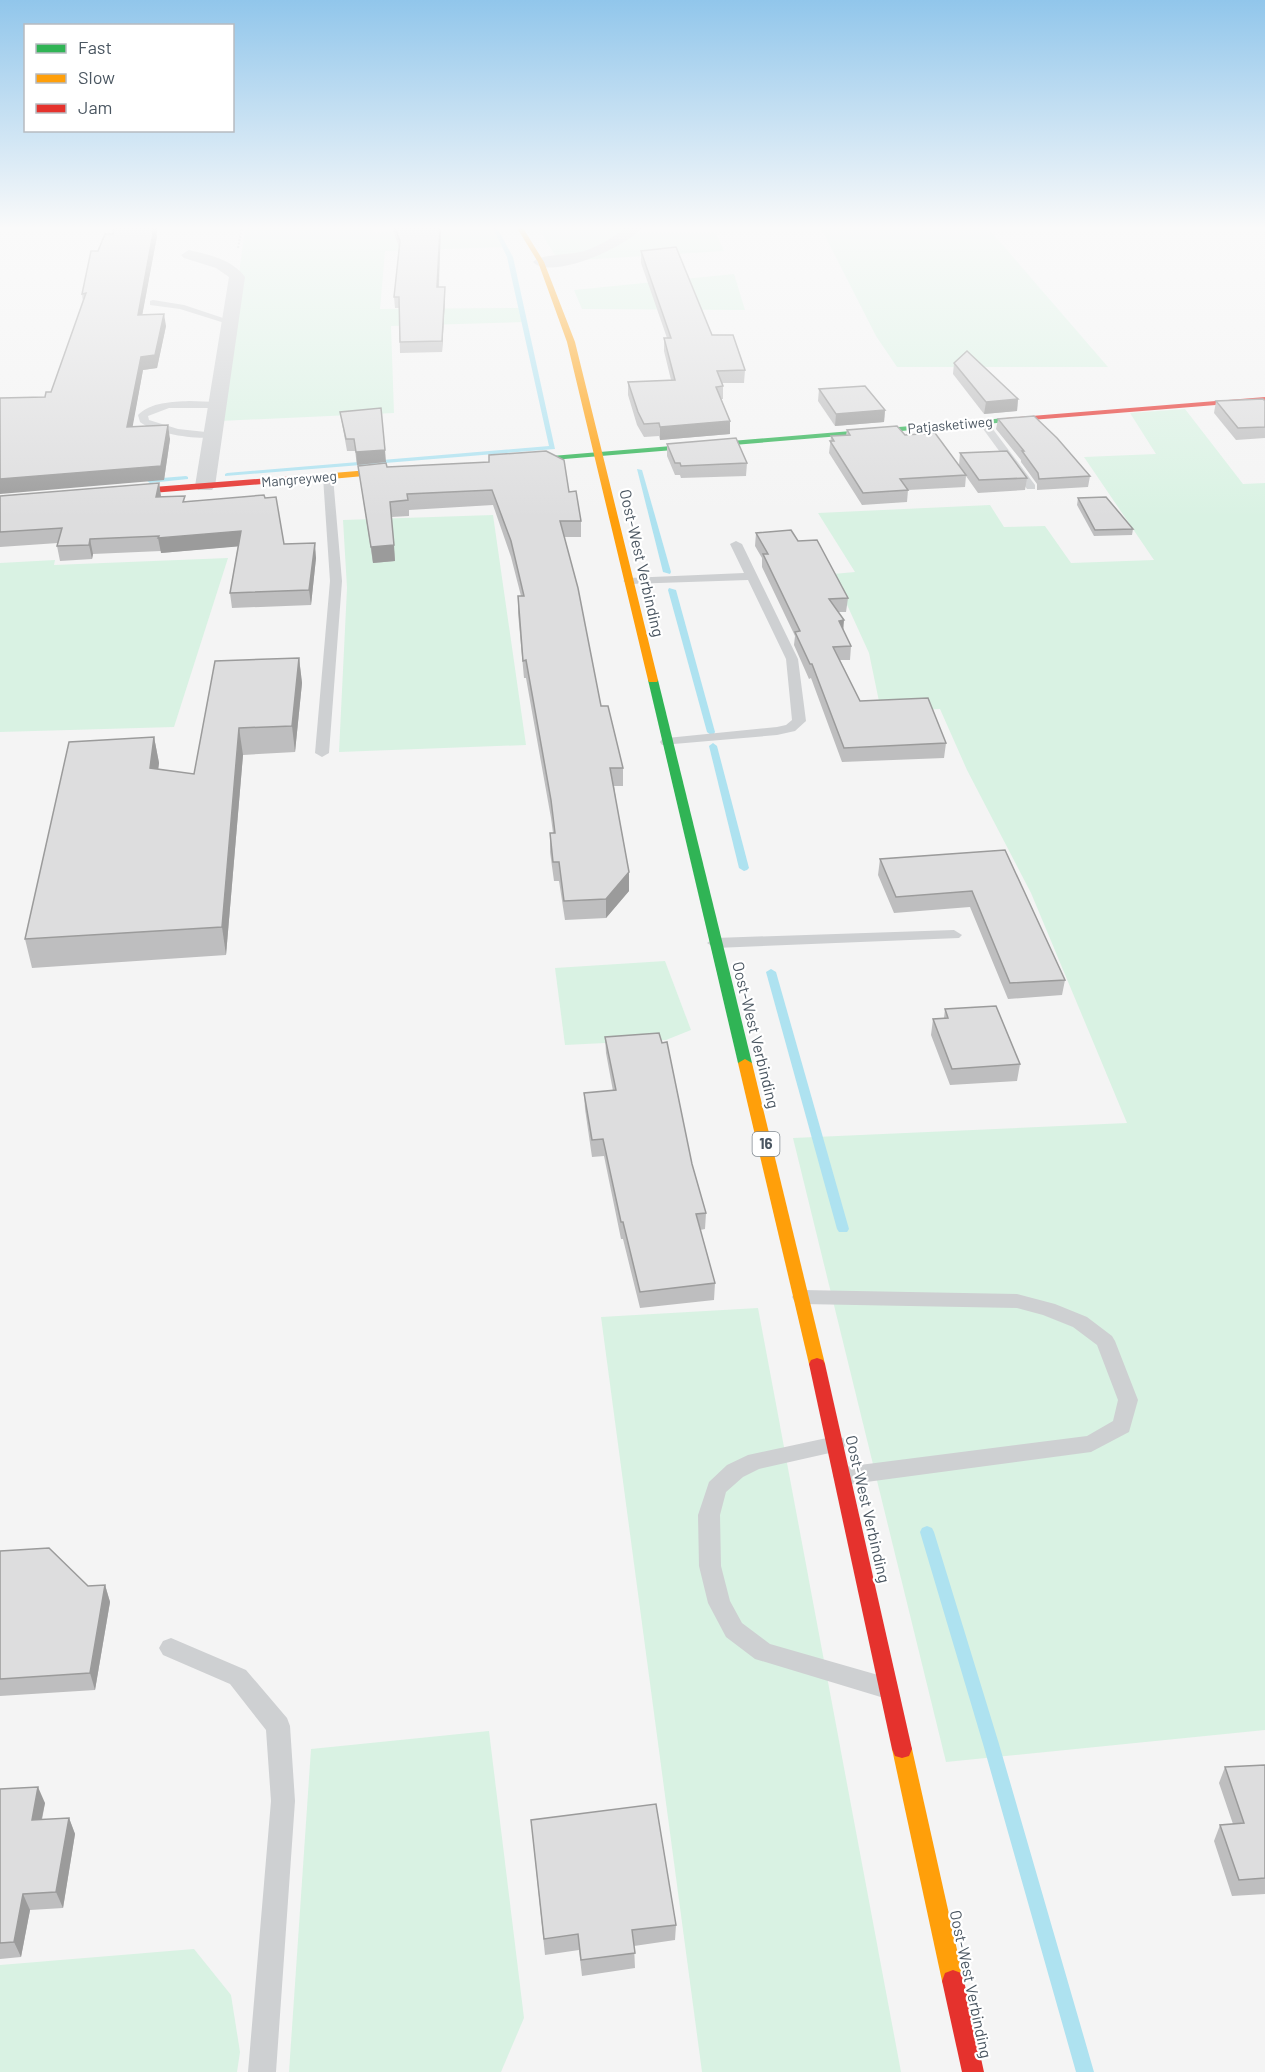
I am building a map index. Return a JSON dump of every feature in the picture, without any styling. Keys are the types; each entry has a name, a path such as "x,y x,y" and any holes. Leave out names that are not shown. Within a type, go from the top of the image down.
{"main road":[{"name":"Oost-West Verbinding","path":"565,325 571,342 802,1297 973,2072"},
{"name":"Patjasketiweg","path":"598,453 1265,399"},
{"path":"498,463 598,453"},
{"name":"Mangreyweg","path":"102,494 418,469"}],"street":[{"path":"205,486 231,325"}],"lane":[{"path":"212,435 190,435 154,426 145,422 143,415 150,409 164,406 218,405"},
{"path":"983,422 1030,487"},
{"path":"322,753 336,581 328,477"},
{"path":"667,742 777,731 790,728 799,721 792,659 736,544"},
{"path":"629,581 750,576"},
{"path":"716,943 954,935"},
{"path":"802,1297 1017,1301 1048,1309 1080,1322 1106,1341 1128,1400 1122,1426 1091,1444 843,1476"},
{"path":"836,1444 755,1461 735,1471 717,1488 708,1515 710,1566 719,1603 734,1630 763,1652 890,1689"},
{"path":"171,1648 238,1677 278,1726 283,1801 262,2072"}],"green space":[{"path":"232,325 435,325 391,326 394,413 220,421"},
{"path":"870,325 1071,325 1108,367 897,367"},
{"path":"1185,409 1243,484 1265,483 1265,1730 946,1762 793,1138 1127,1123 1031,893 967,770 940,709 881,711 869,653 833,574 855,572 818,513 990,505 1004,527 1045,526 1071,563 1154,560 1084,457 1156,454 1130,413"},
{"path":"493,515 526,745 339,752 347,588 343,520"},
{"path":"228,558 174,727 0,732 0,563 55,560 54,565"},
{"path":"665,961 691,1030 666,1040 565,1045 555,968"},
{"path":"758,1308 901,2072 702,2072 601,1317"},
{"path":"489,1731 524,2018 501,2072 289,2072 311,1749"},
{"path":"194,1949 231,1995 240,2052 237,2072 0,2072 0,1965"}],"building":[{"path":"75,325 162,325 155,355 141,357 127,427 168,425 161,466 0,479 0,398 45,397 46,392 51,392"},
{"path":"400,325 443,325 442,341 400,342"},
{"path":"666,325 708,325 712,335 733,335 745,370 717,371 723,386 716,387 730,421 660,427 659,423 644,424 628,382 675,380 664,338 671,338"},
{"path":"967,351 1018,399 986,402 954,363"},
{"path":"865,386 885,410 836,414 819,389"},
{"path":"1263,399 1265,401 1265,427 1238,428 1216,401"},
{"path":"381,408 385,450 356,452 354,439 346,439 340,412"},
{"path":"1034,416 1057,438 1090,476 1039,479 1038,473 1022,451 1024,451 998,419"},
{"path":"897,426 905,435 935,433 966,475 900,479 908,490 863,493 830,441 834,441 831,436 850,435 847,430"},
{"path":"736,438 747,463 681,466 680,463 675,463 667,444"},
{"path":"546,451 564,460 569,492 576,491 581,521 560,521 578,588 601,706 608,706 623,768 610,768 629,872 606,899 564,901 559,862 553,862 550,833 555,833 551,800 526,660 523,661 518,596 524,596 511,541 492,490 407,494 408,500 390,502 394,545 371,547 358,466 386,463 387,467 489,462 489,455"},
{"path":"1007,451 1027,478 979,480 960,453"},
{"path":"159,483 156,497 185,496 183,502 264,495 265,498 276,497 284,544 315,543 309,590 230,593 241,531 158,538 159,536 90,539 89,545 57,546 62,528 0,532 0,496"},
{"path":"1106,497 1133,529 1095,530 1078,498"},
{"path":"791,530 798,541 817,540 848,598 829,599 844,620 839,621 851,646 833,647 860,701 928,698 946,743 844,748 812,664 795,632 800,631 763,554 768,554 756,533"},
{"path":"299,658 292,726 239,728 222,927 25,939 69,742 154,737 150,768 194,774 215,661"},
{"path":"1005,850 1065,980 1010,983 972,891 896,897 880,859"},
{"path":"996,1006 1020,1064 952,1069 933,1019 948,1018 945,1009"},
{"path":"659,1033 662,1043 667,1042 692,1164 706,1213 696,1214 715,1283 640,1292 623,1222 621,1222 603,1139 592,1140 584,1093 616,1090 605,1037"},
{"path":"49,1548 88,1586 105,1585 90,1673 0,1679 0,1551"},
{"path":"1265,1765 1265,1878 1239,1880 1220,1825 1244,1823 1225,1767"},
{"path":"38,1787 32,1820 69,1818 56,1892 23,1894 14,1942 0,1943 0,1789"},
{"path":"656,1804 676,1925 632,1930 635,1953 581,1960 578,1934 544,1939 531,1820"}],"waterway":[{"path":"227,475 553,448 525,325"},
{"path":"639,470 667,572"},
{"path":"150,481 186,478"},
{"path":"672,590 711,732"},
{"path":"713,746 744,868"},
{"path":"771,972 843,1229"},
{"path":"927,1532 991,1744 1085,2072"}],"traffic: fast":[{"path":"516,461 1006,420"},
{"path":"653,680 745,1063"}],"traffic: slow":[{"path":"565,325 571,342 653,680"},
{"path":"309,478 405,470"},
{"path":"745,1063 817,1364"},
{"path":"902,1749 953,1981"}],"traffic: jam":[{"path":"1006,420 1265,399"},
{"path":"115,493 309,478"},
{"path":"817,1364 902,1749"},
{"path":"953,1981 973,2072"}]}
